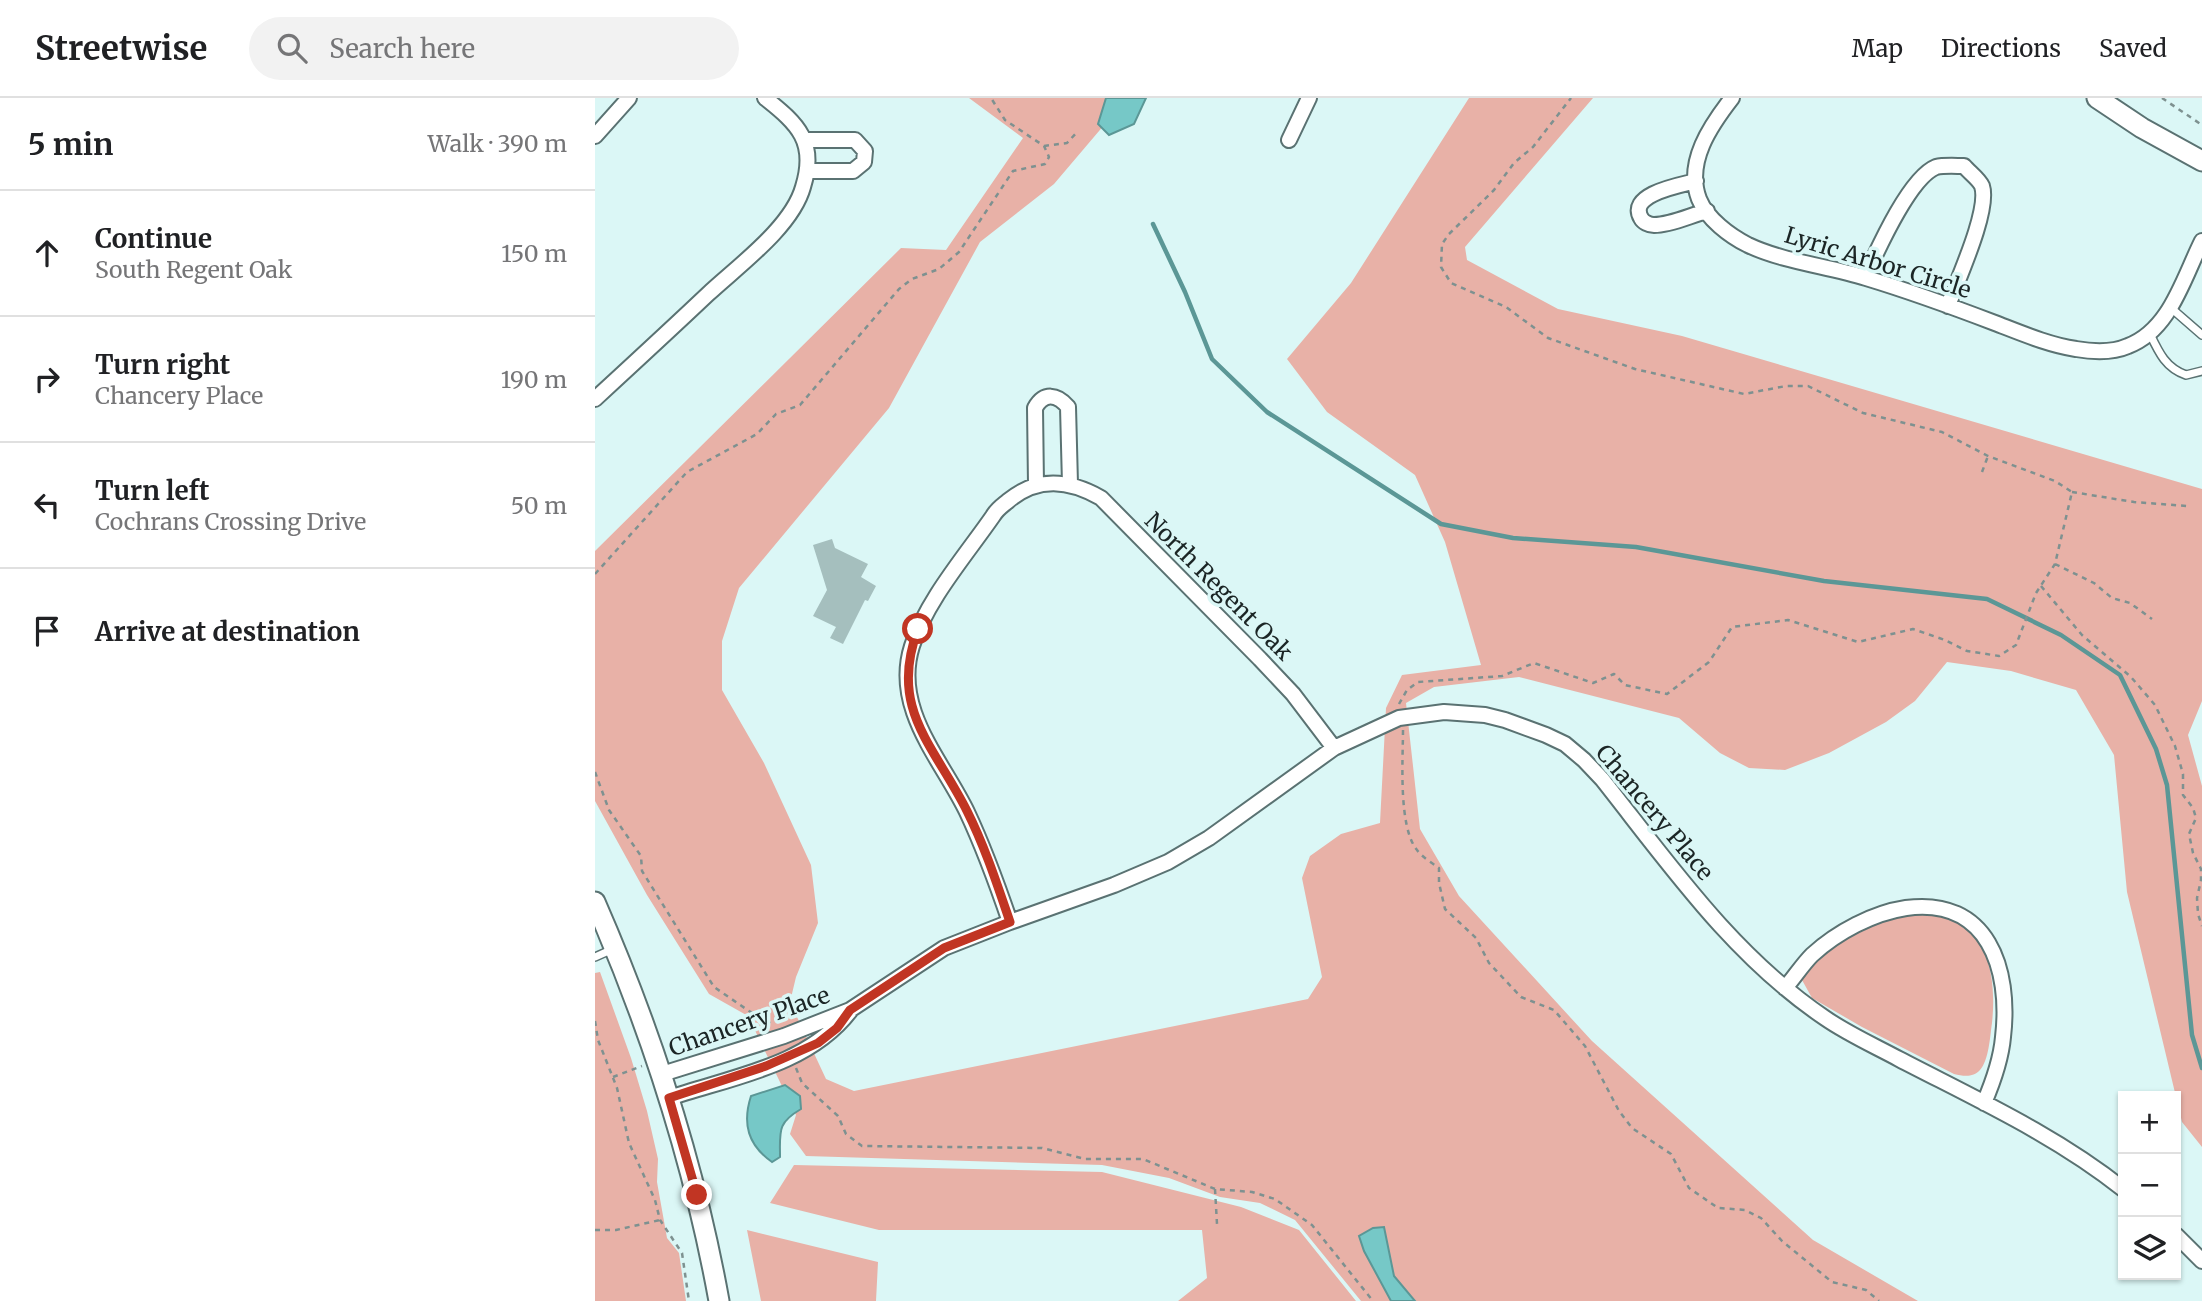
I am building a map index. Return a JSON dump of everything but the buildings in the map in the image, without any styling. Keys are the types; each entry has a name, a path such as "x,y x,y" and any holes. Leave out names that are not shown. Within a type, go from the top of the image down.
{"street":[{"path":"595,136 629,98"},
{"path":"595,399 745,260 793,208 803,190 807,171 804,140 799,128 765,98"},
{"path":"1289,140 1309,98"},
{"name":"Lyric Arbor Circle","path":"1732,98 1708,130 1699,154 1696,181 1699,200 1727,233 1750,246 1865,277 2073,349 2100,352 2126,348 2150,334 2161,323 2202,242"},
{"path":"2097,98 2141,128 2202,161"},
{"path":"804,140 850,139 860,143 865,151 864,162 853,171 807,171"},
{"path":"1865,277 1882,239 1924,176 1937,167 1964,166 1982,185 1983,201 1981,218 1948,306"},
{"path":"1696,181 1646,197 1640,204 1639,214 1645,222 1654,225 1707,211"},
{"path":"1010,922 989,860 966,810 933,754 911,709 907,679 911,648 934,601 996,511 1018,493 1036,485 1035,408 1040,399 1048,396 1057,397 1068,407 1070,484"},
{"name":"North Regent Oak","path":"1036,485 1052,482 1070,484 1101,498 1214,610 1293,694 1334,748"},
{"name":"Chancery Place","path":"662,1074 785,1036 850,1010 944,948 1114,885 1168,862 1209,838 1334,748 1399,718 1444,712 1485,715 1527,727 1565,744 1584,760 1715,921 1752,960 1826,1019 2069,1149 2118,1185"},
{"path":"595,902 662,1074 697,1195 719,1301"},
{"path":"1785,988 1812,956 1839,934 1870,918 1893,910 1919,907 1937,908 1959,915 1976,927 1991,944 2003,980 2003,1036 1999,1063 1984,1104"},
{"name":"Chancery Place","path":"669,1098 792,1056 827,1036 837,1028 850,1010"},
{"path":"2181,1240 2202,1261"}],"lane":[{"path":"2170,307 2202,335"},
{"path":"2150,334 2170,368 2186,376 2202,371"},
{"path":"595,957 615,948"}],"path":[{"path":"595,574 687,472 757,434 776,414 800,405 899,289 912,279 939,269 959,252 1013,171 1045,164 1049,157 1044,146 1005,120 992,98"},
{"path":"1571,98 1533,147 1514,163 1494,190 1442,244 1441,267 1451,283 1506,307 1548,338 1635,369 1744,394 1786,386 1808,386 1863,413 1942,432 1988,456 2055,481 2072,492 2134,502 2187,506"},
{"path":"2162,98 2202,125"},
{"path":"1044,146 1067,143 1078,131"},
{"path":"1982,472 1988,456"},
{"path":"1879,1301 1865,1290 1832,1282 1782,1241 1761,1218 1745,1210 1719,1208 1689,1188 1671,1154 1632,1128 1619,1111 1584,1046 1554,1010 1521,997 1489,963 1476,938 1445,909 1439,883 1439,868 1417,850 1409,834 1401,776 1403,731 1396,709 1407,690 1418,682 1502,676 1534,663 1593,683 1614,674 1625,685 1667,694 1709,662 1732,627 1788,620 1858,642 1913,629 1967,651 1999,656 2016,645 2036,593 2055,564 2072,492"},
{"path":"2055,564 2094,583 2112,598 2130,603 2152,619"},
{"path":"2041,586 2082,635 2131,677 2155,705 2165,724 2183,774 2183,795 2193,808 2196,818 2189,834 2193,853 2201,869 2197,914 2202,926"},
{"path":"595,772 609,810 641,856 642,871 714,987 780,1028 785,1036"},
{"path":"595,1021 598,1040 617,1088 629,1143 656,1200 660,1220 682,1253 689,1301"},
{"path":"792,1056 802,1083 838,1116 846,1134 862,1146 1042,1148 1085,1159 1143,1159 1215,1189 1252,1192 1275,1199 1312,1224 1373,1301"},
{"path":"1215,1189 1217,1224"},
{"path":"595,1230 616,1230 660,1220"}],"shaded area":[{"path":"969,98 1123,98 1116,111 1054,184 980,242 889,408 739,588 722,641 722,690 764,763 811,865 818,923 796,977 790,1002 826,1079 854,1091 1308,999 1322,977 1302,878 1310,856 1341,834 1380,823 1386,708 1402,675 1481,665 1445,542 1415,475 1327,412 1287,359 1351,283 1469,98 1593,98 1465,247 1467,260 1558,309 1682,336 2202,489 2202,701 2188,735 2202,786 2202,1147 2182,1122 2181,1091 2175,1091 2127,892 2114,755 2076,690 2011,671 1947,662 1915,701 1886,722 1829,753 1785,770 1749,768 1720,753 1679,718 1519,677 1434,687 1406,703 1420,829 1459,896 1592,1041 1813,1240 1918,1301 1361,1301 1295,1220 1260,1203 1220,1197 1169,1178 1102,1165 806,1156 790,1134 796,1115 748,1016 709,994 647,895 595,801 595,551 901,248 946,250 1023,138"},
{"path":"1912,914 1950,919 1975,936 1983,949 1992,978 1992,1023 1989,1048 1983,1066 1974,1074 1954,1074 1862,1027 1812,998 1802,980 1822,955 1850,936"},
{"path":"600,972 647,1111 658,1159 657,1182 667,1238 679,1253 686,1301 595,1301 595,973"},
{"path":"794,1165 1102,1172 1241,1207 1299,1230 1356,1301 1178,1301 1207,1278 1202,1230 879,1230 770,1203"},
{"path":"747,1230 878,1262 876,1301 761,1301"}],"water":[{"path":"1106,98 1146,98 1134,124 1109,135 1098,124"},
{"path":"785,1085 800,1096 801,1109 781,1128 780,1157 772,1162 752,1141 747,1125 748,1106 751,1096"},
{"path":"1384,1227 1394,1276 1415,1301 1391,1301 1364,1251 1359,1236 1373,1228"}],"waterway":[{"path":"1153,224 1212,359 1267,412 1441,524 1513,538 1636,547 1824,581 1987,599 2061,635 2120,675 2156,749 2167,785 2192,1035 2202,1068"}],"route":[{"path":"697,1195 669,1098 766,1066 818,1043 837,1028 850,1010 944,948 1010,922 989,860 966,810 933,754 911,709 908,663 918,629"}]}
